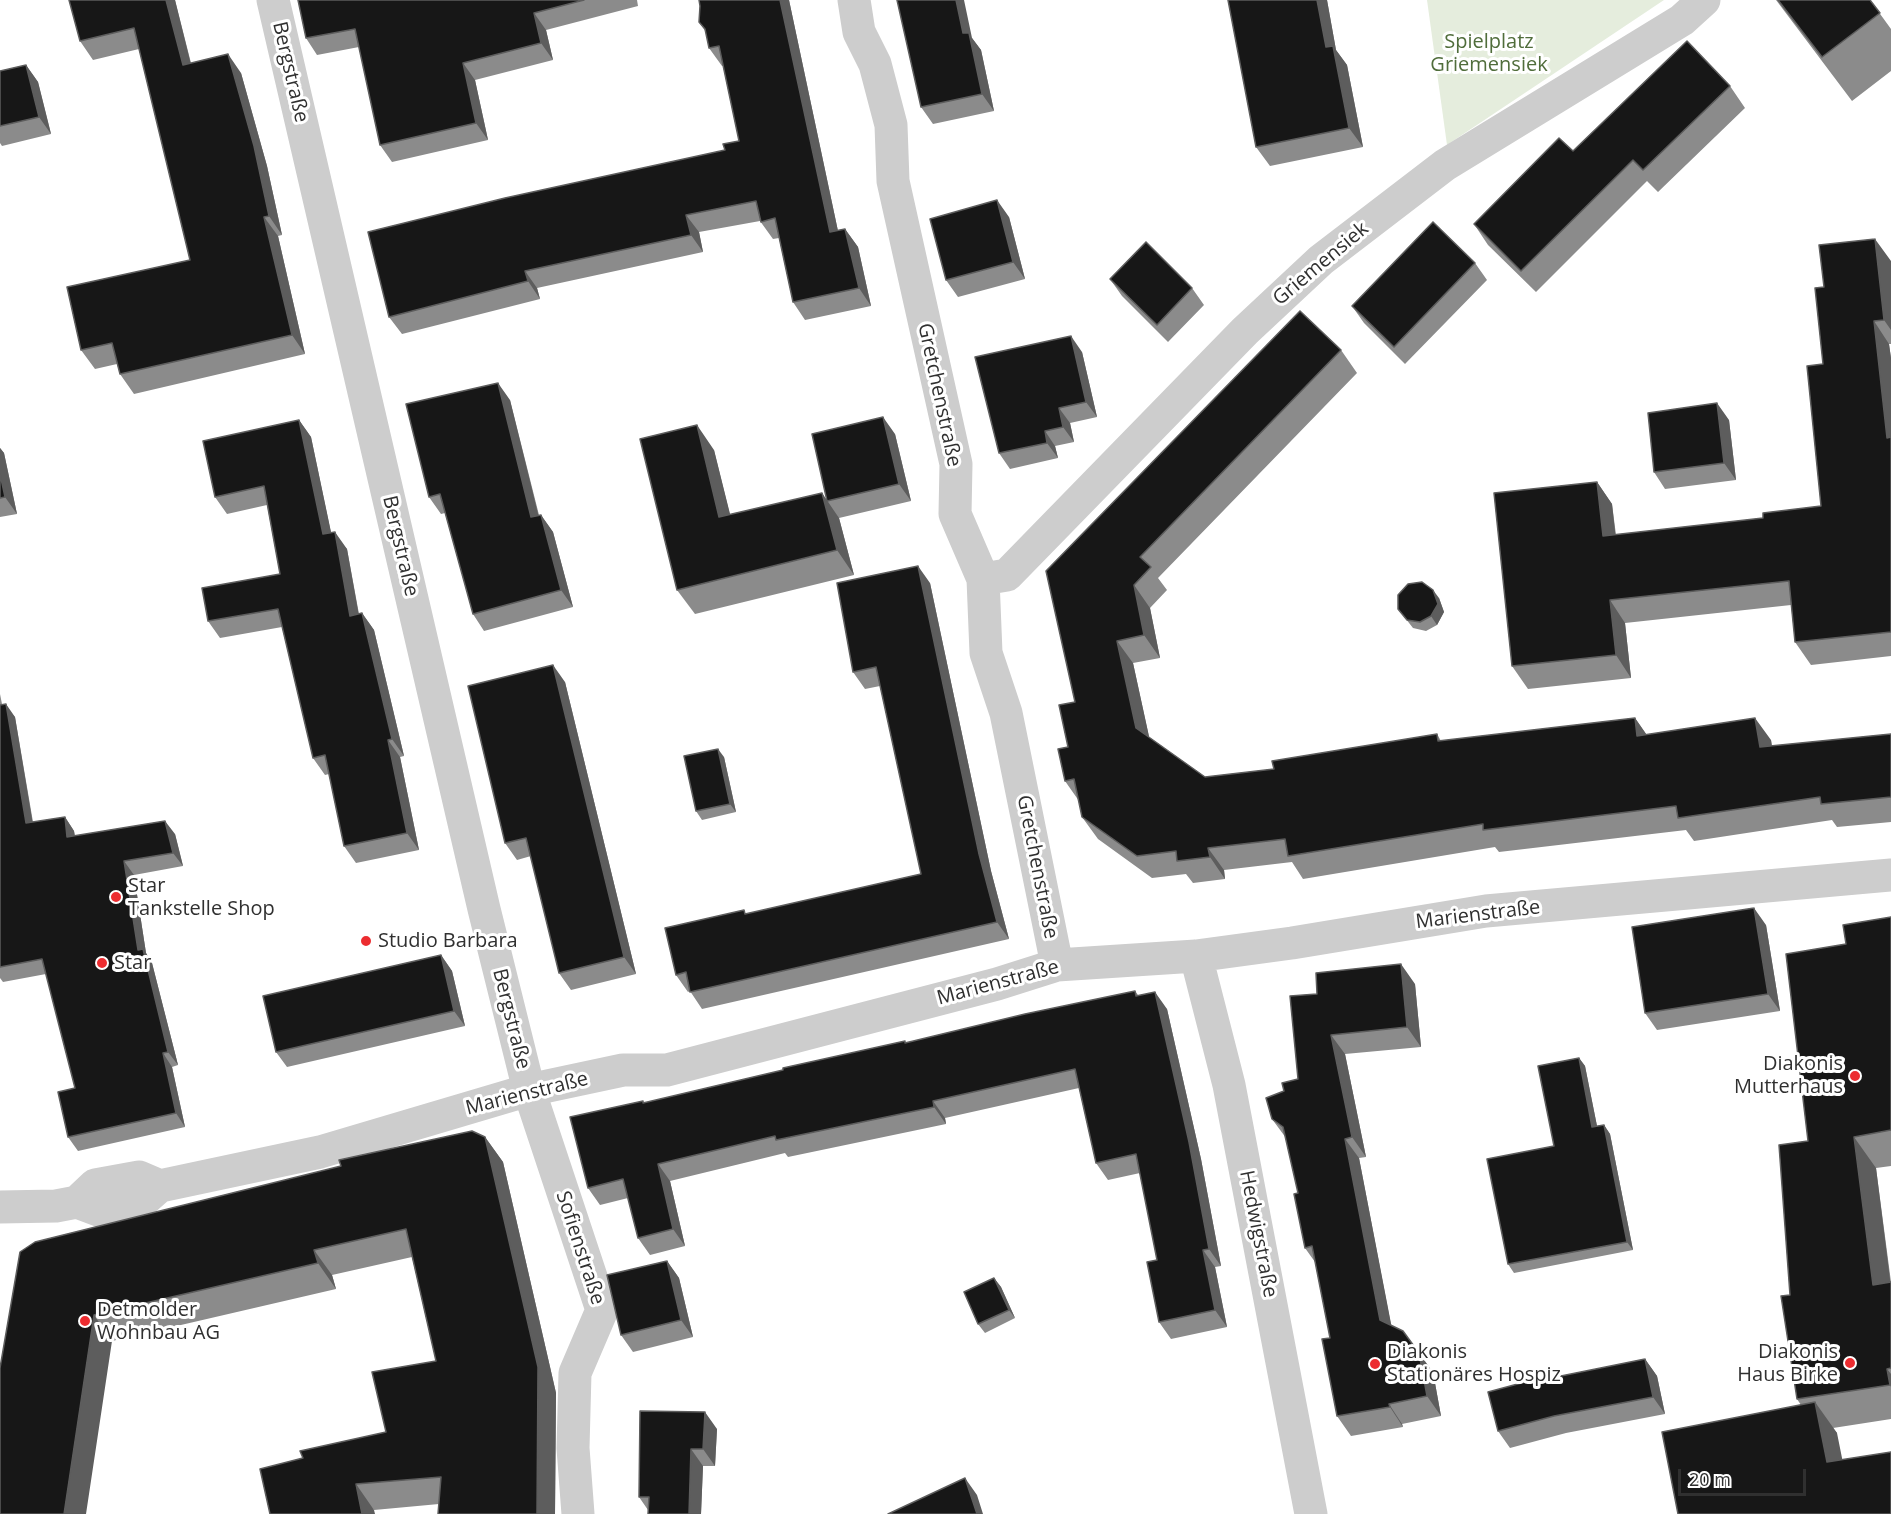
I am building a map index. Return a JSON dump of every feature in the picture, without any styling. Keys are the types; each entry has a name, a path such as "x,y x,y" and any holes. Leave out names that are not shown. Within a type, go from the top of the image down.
{"street":[{"name":"Bergstraße","path":"273,0 484,909 529,1090"},
{"name":"Gretchenstraße","path":"854,0 859,32 875,64 891,125 893,181 956,464 955,514 983,579 986,653 1006,713 1057,965"},
{"name":"Griemensiek","path":"983,579 1008,574 1082,495 1245,331 1321,260 1445,165 1682,20 1704,0"},
{"name":"Marienstraße","path":"0,1207 56,1206 76,1202 101,1211 143,1201 160,1186 320,1152 529,1090 622,1070 667,1070 997,984 1057,965 1196,956 1486,911 1891,875"},
{"name":"Hedwigstraße","path":"1196,956 1229,1084 1311,1514"},
{"name":"Sofienstraße","path":"529,1090 602,1310 575,1373 573,1448 578,1514"}],"green space":[{"name":"Spielplatz Griemensiek","path":"1427,0 1664,0 1447,145"}],"building":[{"path":"69,0 166,0 183,65 228,54 254,146 269,216 264,217 292,335 120,374 112,343 81,350 67,287 190,260 134,28 80,41"},
{"path":"298,0 584,0 534,13 541,43 463,63 476,123 380,145 355,29 306,38"},
{"path":"699,0 780,0 830,232 845,229 859,288 793,302 775,218 761,222 756,201 686,215 691,235 525,271 528,281 389,317 368,232 505,198 725,150 723,144 739,141 719,46 709,48 705,29 699,22"},
{"path":"897,0 956,0 963,33 969,33 982,94 921,107"},
{"path":"1228,0 1317,0 1326,47 1333,46 1349,128 1256,147"},
{"path":"1778,0 1870,0 1880,13 1822,57"},
{"path":"1687,41 1730,86 1643,170 1633,160 1521,271 1474,224 1559,138 1573,151"},
{"path":"26,65 39,117 0,126 0,71"},
{"path":"997,200 1013,262 946,280 930,219"},
{"path":"1433,222 1475,263 1394,347 1352,306"},
{"path":"1875,239 1884,320 1874,321 1887,438 1891,437 1891,632 1795,642 1789,581 1610,600 1616,655 1512,666 1494,493 1597,482 1603,536 1763,518 1763,513 1821,506 1807,366 1823,364 1815,288 1824,287 1819,245"},
{"path":"1146,242 1192,288 1157,325 1110,279"},
{"path":"1300,311 1341,350 1140,557 1151,567 1134,585 1144,635 1117,641 1136,728 1205,777 1274,769 1272,761 1437,734 1438,741 1635,718 1637,736 1755,718 1760,747 1891,734 1891,797 1821,804 1820,797 1678,818 1676,806 1483,830 1483,824 1288,856 1285,839 1208,848 1210,857 1177,861 1176,851 1137,856 1082,817 1074,779 1065,781 1058,749 1068,747 1059,705 1075,702 1046,571"},
{"path":"1071,336 1086,402 1059,408 1063,427 1045,431 1047,443 999,453 975,357"},
{"path":"498,383 531,517 541,515 561,590 473,614 440,494 429,497 406,404"},
{"path":"1717,403 1724,463 1654,472 1648,413"},
{"path":"883,417 899,484 827,501 812,434"},
{"path":"299,420 323,534 335,532 350,616 362,613 392,739 388,740 407,833 344,846 325,755 313,758 278,609 208,621 202,588 280,574 264,486 215,497 203,441"},
{"path":"697,425 719,517 822,493 837,550 677,590 640,439"},
{"path":"0,474 5,497 0,498"},
{"path":"918,566 979,854 997,922 690,992 686,972 676,975 665,928 744,910 745,914 921,874 876,667 853,672 837,583"},
{"path":"1422,582 1433,590 1438,604 1431,616 1420,622 1407,620 1398,609 1398,595 1408,584"},
{"path":"553,665 624,957 559,973 526,838 505,843 468,686"},
{"path":"6,704 26,823 65,817 67,837 165,821 173,853 124,861 138,950 143,949 168,1052 163,1053 176,1113 68,1137 58,1092 75,1088 42,959 0,967 0,705"},
{"path":"718,749 730,804 696,811 684,756"},
{"path":"1754,908 1768,994 1645,1013 1632,927"},
{"path":"1891,917 1891,1130 1854,1137 1873,1285 1891,1282 1891,1368 1887,1369 1890,1385 1797,1399 1781,1296 1790,1295 1779,1145 1808,1141 1786,954 1846,944 1843,925"},
{"path":"441,955 454,1011 276,1052 263,996"},
{"path":"1401,964 1407,1027 1331,1035 1352,1137 1345,1139 1380,1320 1403,1331 1419,1353 1427,1396 1389,1404 1390,1407 1337,1416 1322,1339 1330,1338 1312,1246 1305,1248 1294,1194 1298,1193 1283,1127 1272,1119 1266,1098 1284,1091 1282,1083 1298,1079 1290,996 1317,994 1316,973"},
{"path":"1135,991 1136,996 1155,992 1189,1142 1209,1249 1203,1250 1215,1310 1159,1322 1147,1262 1157,1260 1136,1154 1096,1163 1075,1069 933,1101 934,1107 776,1140 775,1136 658,1164 673,1229 638,1238 623,1179 588,1188 570,1117 643,1101 643,1103 783,1070 783,1068"},
{"path":"1579,1058 1592,1127 1604,1125 1627,1242 1508,1264 1487,1159 1554,1146 1538,1066"},
{"path":"472,1131 485,1137 538,1367 537,1514 438,1514 441,1477 356,1484 362,1514 270,1514 260,1469 303,1458 300,1451 386,1432 372,1372 436,1361 406,1229 314,1250 318,1263 94,1315 64,1514 0,1514 0,1368 20,1252 35,1242 341,1166 339,1160"},
{"path":"667,1261 681,1320 621,1335 607,1275"},
{"path":"994,1278 1009,1310 978,1324 964,1292"},
{"path":"1645,1359 1653,1397 1554,1416 1498,1431 1488,1392 1551,1375 1551,1378"},
{"path":"1815,1402 1827,1462 1891,1452 1891,1514 1678,1514 1662,1432"},
{"path":"640,1411 705,1412 703,1449 691,1449 689,1514 648,1514 649,1497 639,1497"},
{"path":"965,1478 977,1514 888,1514"}],"place":[{"name":"Star Tankstelle Shop","path":"116,897"},
{"name":"Studio Barbara","path":"366,941"},
{"name":"Star","path":"102,963"},
{"name":"Diakonis Mutterhaus","path":"1855,1076"},
{"name":"Detmolder Wohnbau AG","path":"85,1321"},
{"name":"Diakonis Haus Birke","path":"1850,1363"},
{"name":"Diakonis Stationäres Hospiz","path":"1375,1364"}]}
